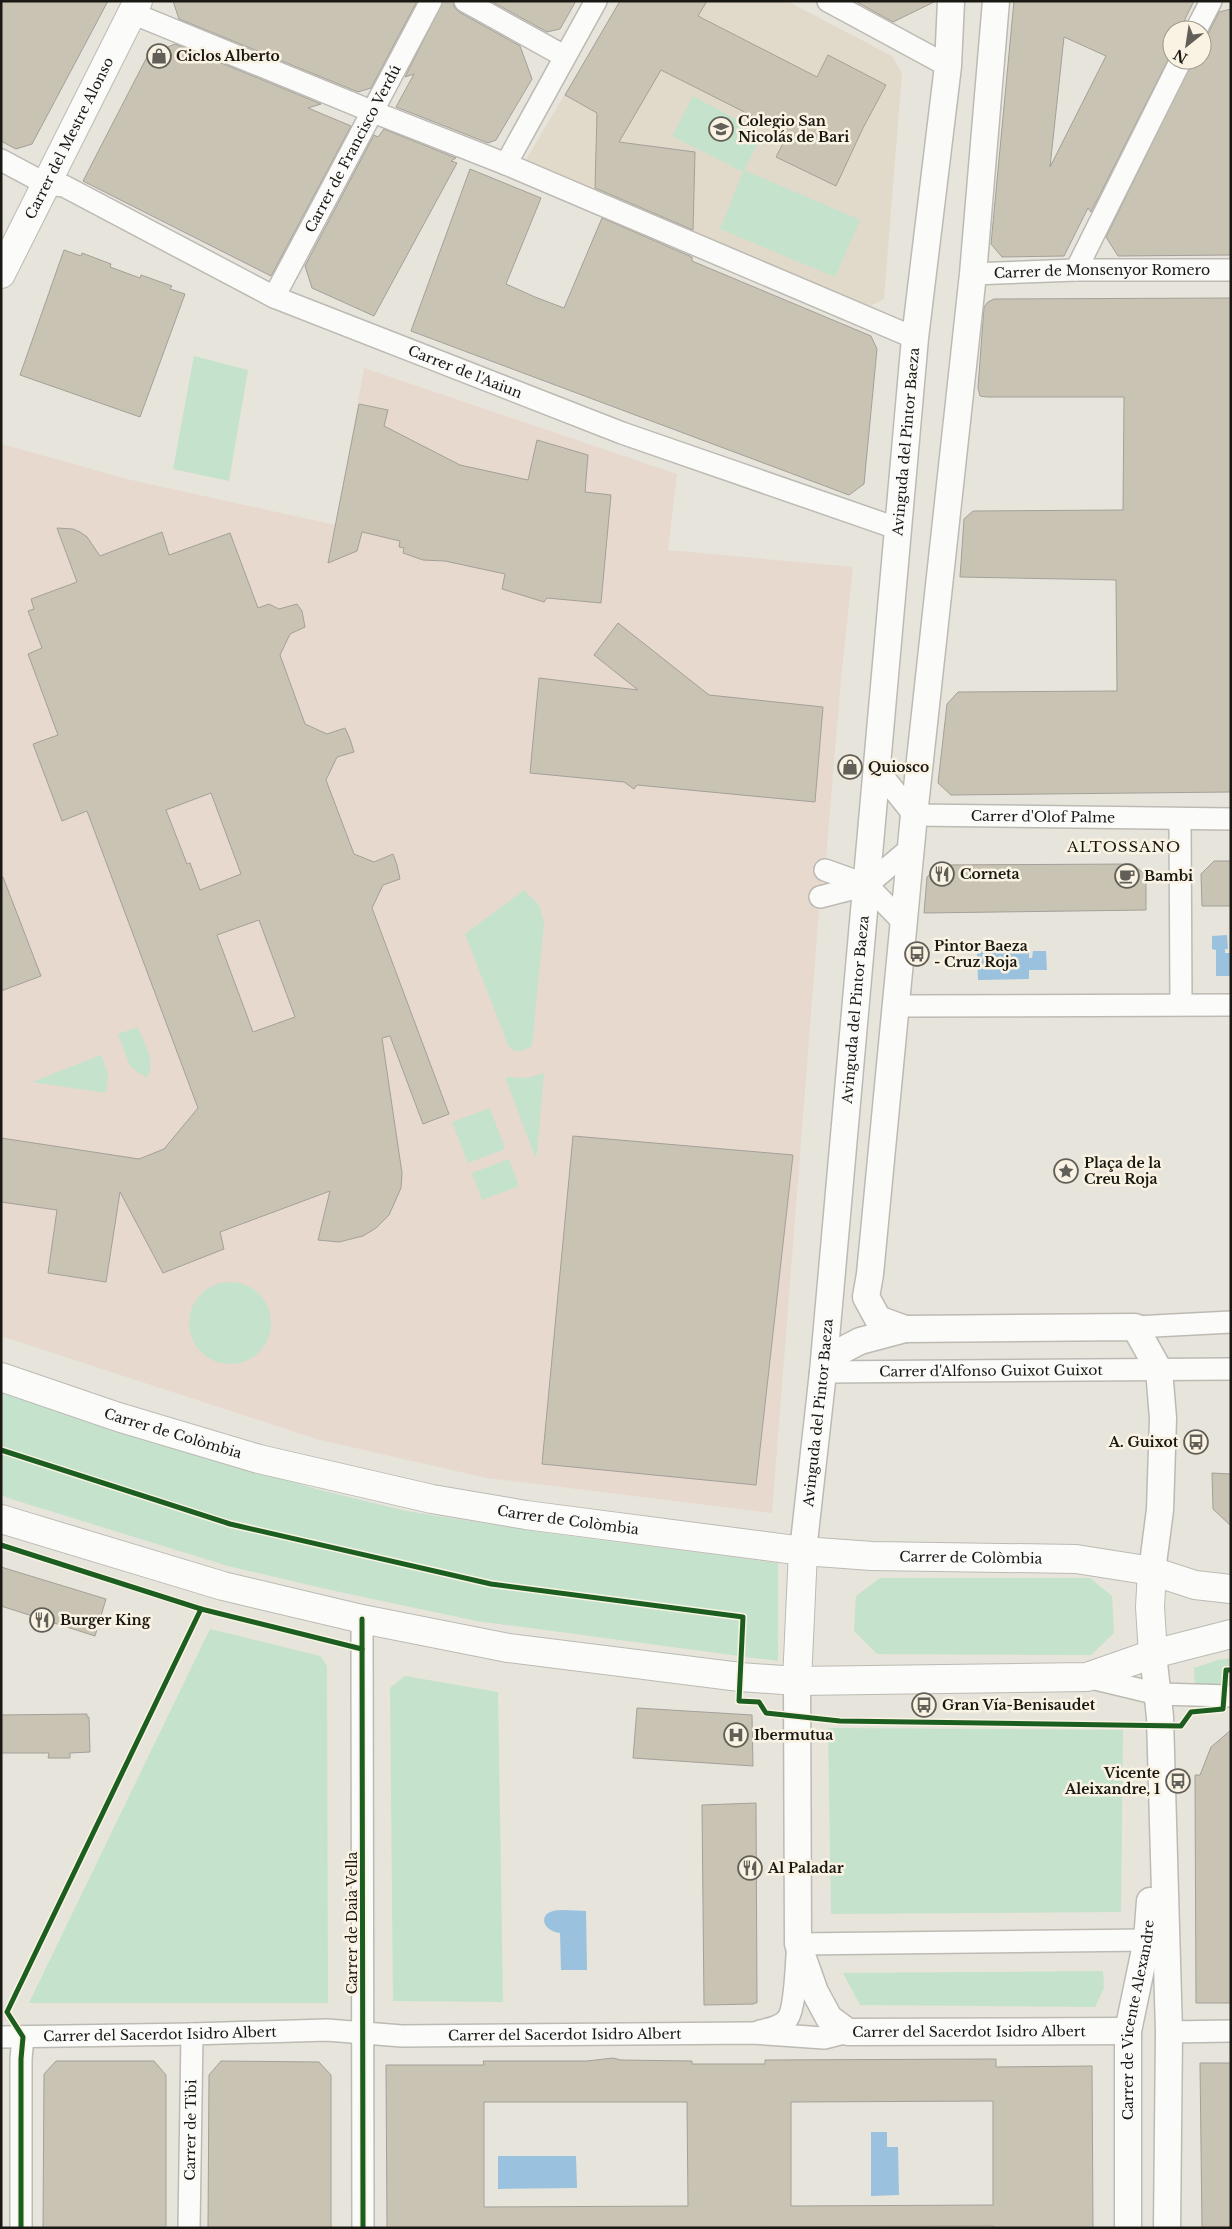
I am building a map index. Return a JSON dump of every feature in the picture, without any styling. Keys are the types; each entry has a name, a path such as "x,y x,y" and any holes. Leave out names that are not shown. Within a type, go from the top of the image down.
{"main road":[{"name":"Carrer del Mestre Alonso","path":"1,274 135,7"},
{"name":"Carrer de Colòmbia","path":"1,1376 118,1417 259,1459 432,1498 526,1515 803,1551 872,1556 1076,1559 1152,1572 1195,1585 1231,1589"},
{"path":"1,1518 223,1586 362,1618 508,1648 740,1677 797,1681 1087,1677 1153,1654 1231,1634"},
{"name":"Avinguda del Pintor Baeza","path":"797,1681 803,1551"},
{"path":"1152,1572 1150,1607 1153,1654"}],"street":[{"name":"Carrer de Francisco Verdú","path":"274,297 431,1"},
{"path":"465,1 564,56"},
{"path":"506,164 596,1"},
{"path":"828,1 948,66"},
{"name":"Avinguda del Pintor Baeza","path":"803,1551 823,1372 915,338 948,66 951,1"},
{"path":"905,1329 878,1319 866,1297 897,1006 914,815 973,274 996,1"},
{"path":"1201,20 1211,1"},
{"path":"135,7 371,112 506,164 915,338"},
{"path":"1076,270 1176,70"},
{"name":"Carrer de l'Aaiun","path":"1,160 46,184 64,186 274,297 622,433 899,529"},
{"name":"Carrer de Monsenyor Romero","path":"973,274 1076,270 1231,270"},
{"path":"877,769 914,815"},
{"name":"Carrer d'Olof Palme","path":"914,815 1231,819"},
{"path":"1180,819 1181,1004"},
{"path":"820,898 867,884 912,847"},
{"name":"Avinguda del Pintor Baeza","path":"825,870 867,884 905,924"},
{"path":"897,1006 1231,1005"},
{"path":"823,1372 834,1354 860,1342 905,1329 1135,1326 1231,1322"},
{"path":"1135,1326 1159,1370 1163,1418 1160,1510 1152,1572"},
{"name":"Carrer d'Alfonso Guixot Guixot","path":"823,1372 1231,1369"},
{"name":"Carrer de Daia Vella","path":"362,1618 363,2228"},
{"name":"Carrer de Vicente Alexandre","path":"1153,1654 1158,1694 1169,2032 1167,2228"},
{"path":"1087,1677 1158,1694 1231,1696"},
{"name":"Avinguda del Pintor Baeza","path":"752,2033 775,2028 787,2019 792,2007 798,1944 797,1681"},
{"name":"Carrer de Vicente Alexandre","path":"1128,2228 1128,2030 1147,1940 1150,1908 1150,1840 1162,1815"},
{"path":"798,1944 1147,1940"},
{"name":"Avinguda del Pintor Baeza","path":"798,1944 815,1992 829,2018 848,2032"},
{"name":"Carrer del Sacerdot Isidro Albert","path":"1,2037 327,2030 402,2036 752,2033 824,2038 848,2032 1128,2030"},
{"path":"1169,2032 1231,2031"},
{"name":"Carrer de Tibi","path":"189,2228 192,2034"},
{"path":"21,2228 21,2059 24,2037"}],"shaded area":[{"name":"Colegio San Nicolás de Bari","path":"620,1 787,1 892,56 902,73 884,299 868,307 524,163"},
{"path":"364,368 677,474 668,550 853,567 841,679 825,870 820,898 772,1513 487,1478 320,1440 1,1336 1,444 131,480 336,525"}],"green space":[{"path":"693,96 763,134 744,170 860,220 835,277 720,229 743,172 672,136"},
{"path":"194,356 248,370 229,481 173,469"},
{"path":"524,890 539,905 544,923 532,1046 522,1051 514,1051 508,1045 465,934"},
{"path":"138,1027 150,1060 151,1067 146,1078 130,1066 118,1034"},
{"path":"101,1055 108,1074 106,1093 32,1082"},
{"path":"544,1073 537,1154 535,1157 505,1077 527,1078"},
{"path":"490,1108 505,1149 468,1163 452,1122"},
{"path":"509,1159 519,1186 482,1200 472,1173"},
{"path":"230,1282 246,1285 259,1294 268,1307 271,1323 268,1339 259,1352 246,1361 230,1364 214,1361 201,1352 192,1339 189,1323 192,1307 201,1294 214,1285"},
{"path":"1,1390 43,1405 316,1489 406,1511 547,1533 778,1563 778,1661 477,1621 335,1591 228,1566 8,1498 1,1495"},
{"path":"880,1578 1090,1578 1112,1596 1114,1633 1091,1655 877,1654 854,1631 856,1596"},
{"path":"210,1629 320,1656 327,1666 328,2003 29,2003"},
{"path":"1231,1658 1231,1683 1195,1685 1194,1668"},
{"path":"405,1676 498,1692 503,2002 393,2001 390,1688"},
{"path":"828,1728 1123,1730 1121,1912 831,1914"},
{"path":"1103,1971 1104,1988 1095,2007 860,2005 843,1973"}],"water":[{"path":"1227,935 1228,949 1225,949 1225,953 1231,953 1231,976 1216,976 1216,950 1212,949 1212,936"},
{"path":"1029,950 1029,958 1032,958 1033,951 1046,951 1047,970 1029,970 1029,979 978,980 977,951"},
{"path":"557,1910 586,1911 587,1970 561,1970 560,1933 554,1932 546,1926 544,1923 545,1916"},
{"path":"871,2132 887,2132 887,2147 898,2147 899,2195 871,2196"},
{"path":"498,2156 576,2156 577,2188 498,2189"}],"building":[{"path":"1,1 108,1 32,144 16,149 1,141"},
{"path":"173,1 417,1 371,88 358,92 179,19"},
{"path":"443,1 453,1 454,7 459,12 520,46 532,79 496,140 488,143 396,107 414,74 405,77"},
{"path":"491,1 576,1 560,29 547,32"},
{"path":"620,1 707,1 698,16 817,77 828,55 886,85 863,128 836,186 776,157 788,134 661,70 619,142 695,152 693,230 595,188 597,113 565,95"},
{"path":"855,1 936,1 893,22"},
{"path":"1014,1 1194,1 1184,20 1162,20 1163,70 1091,212 1088,208 1064,256 1002,257 991,244","holes":["1064,37 1106,56 1050,167"]},
{"path":"1231,9 1231,255 1118,256 1106,237 1188,70 1212,70 1212,26 1219,12"},
{"path":"175,44 321,104 308,108 351,126 271,276 83,181 148,55"},
{"path":"384,129 456,158 451,161 457,163 374,316 312,288 305,266 374,135 378,137"},
{"path":"470,169 541,198 506,284 535,297 564,308 602,218 692,257 692,261 871,336 877,349 864,484 849,495 411,331"},
{"path":"64,250 81,256 82,253 111,264 110,267 140,278 141,275 172,286 170,289 185,294 140,417 20,375"},
{"path":"1231,298 1231,792 951,795 938,783 947,704 958,692 1117,691 1116,580 960,577 964,519 973,511 1123,510 1124,397 980,396 978,388 984,307 994,299"},
{"path":"359,404 388,410 384,426 460,465 528,480 537,440 588,455 585,492 611,495 601,603 547,598 544,602 502,589 505,574 445,561 423,560 403,553 404,548 399,547 400,541 362,532 357,551 328,563"},
{"path":"57,528 73,529 80,532 87,537 100,556 162,532 169,555 230,533 258,608 269,604 279,609 297,604 302,611 305,627 290,634 280,655 305,724 327,734 345,728 350,739 354,752 337,757 326,780 354,854 374,862 393,854 400,879 383,885 372,908 449,1114 423,1124 390,1036 382,1038 402,1173 401,1188 389,1215 376,1228 363,1236 339,1242 318,1240 330,1191 220,1232 224,1249 163,1273 120,1192 106,1282 48,1273 57,1210 1,1202 1,1138 139,1159 164,1149 198,1108 87,811 62,821 33,744 58,735 28,654 42,648 28,611 34,609 31,599 77,582","holes":["211,793 241,874 200,890 190,863 187,864 166,810","259,920 295,1017 253,1032 217,935"]},
{"path":"618,623 709,695 823,707 815,802 637,785 634,789 624,782 530,773 539,678 638,690 594,655"},
{"path":"1214,861 1231,861 1231,906 1202,906 1201,874"},
{"path":"1132,864 1146,875 1146,910 924,913 927,877 940,865"},
{"path":"3,877 41,976 1,991 1,878"},
{"path":"573,1136 793,1155 756,1485 542,1464"},
{"path":"1212,1473 1231,1474 1231,1526 1213,1509"},
{"path":"1,1567 106,1599 95,1636 1,1606"},
{"path":"637,1708 752,1715 753,1766 633,1758"},
{"path":"87,1714 87,1717 89,1717 90,1752 70,1753 70,1758 48,1758 49,1753 1,1753 1,1715"},
{"path":"1231,1730 1231,2003 1196,2003 1195,1775 1200,1775 1211,1747"},
{"path":"756,1803 757,2003 704,2005 702,1805"},
{"path":"613,2058 621,2060 692,2061 692,2064 765,2064 765,2060 996,2059 996,2067 1092,2066 1093,2228 993,2228 993,2226 387,2228 386,2065 484,2065 483,2061 587,2061","holes":["993,2101 993,2205 791,2206 791,2102","484,2102 687,2102 688,2206 484,2207"]},
{"path":"56,2061 154,2061 166,2075 166,2228 43,2228 44,2074"},
{"path":"221,2061 319,2062 331,2075 331,2228 208,2228 209,2075"},
{"path":"1200,2063 1231,2063 1231,2228 1202,2228"}],"cycle path":[{"path":"1,1450 230,1524 491,1584 743,1617 739,1701 759,1702 766,1713 840,1721 1181,1726 1191,1712 1223,1709 1226,1670 1231,1670"},
{"path":"1,1545 201,1609 7,2012 23,2037 21,2059 21,2228"},
{"path":"201,1609 362,1649"},
{"path":"362,1619 363,2228"}],"place":[{"name":"Ciclos Alberto","path":"159,56"},
{"name":"Colegio San Nicolás de Bari","path":"721,129"},
{"name":"Quiosco","path":"850,767"},
{"name":"Corneta","path":"942,874"},
{"name":"Bambi","path":"1127,876"},
{"name":"Pintor Baeza - Cruz Roja","path":"917,954"},
{"name":"Plaça de la Creu Roja","path":"1066,1171"},
{"name":"A. Guixot","path":"1196,1442"},
{"name":"Burger King","path":"42,1620"},
{"name":"Gran Vía-Benisaudet","path":"924,1705"},
{"name":"Ibermutua","path":"736,1735"},
{"name":"Vicente Aleixandre, 1","path":"1178,1781"},
{"name":"Al Paladar","path":"750,1868"}],"district":[{"name":"ALTOSSANO","path":"1124,846"}]}
